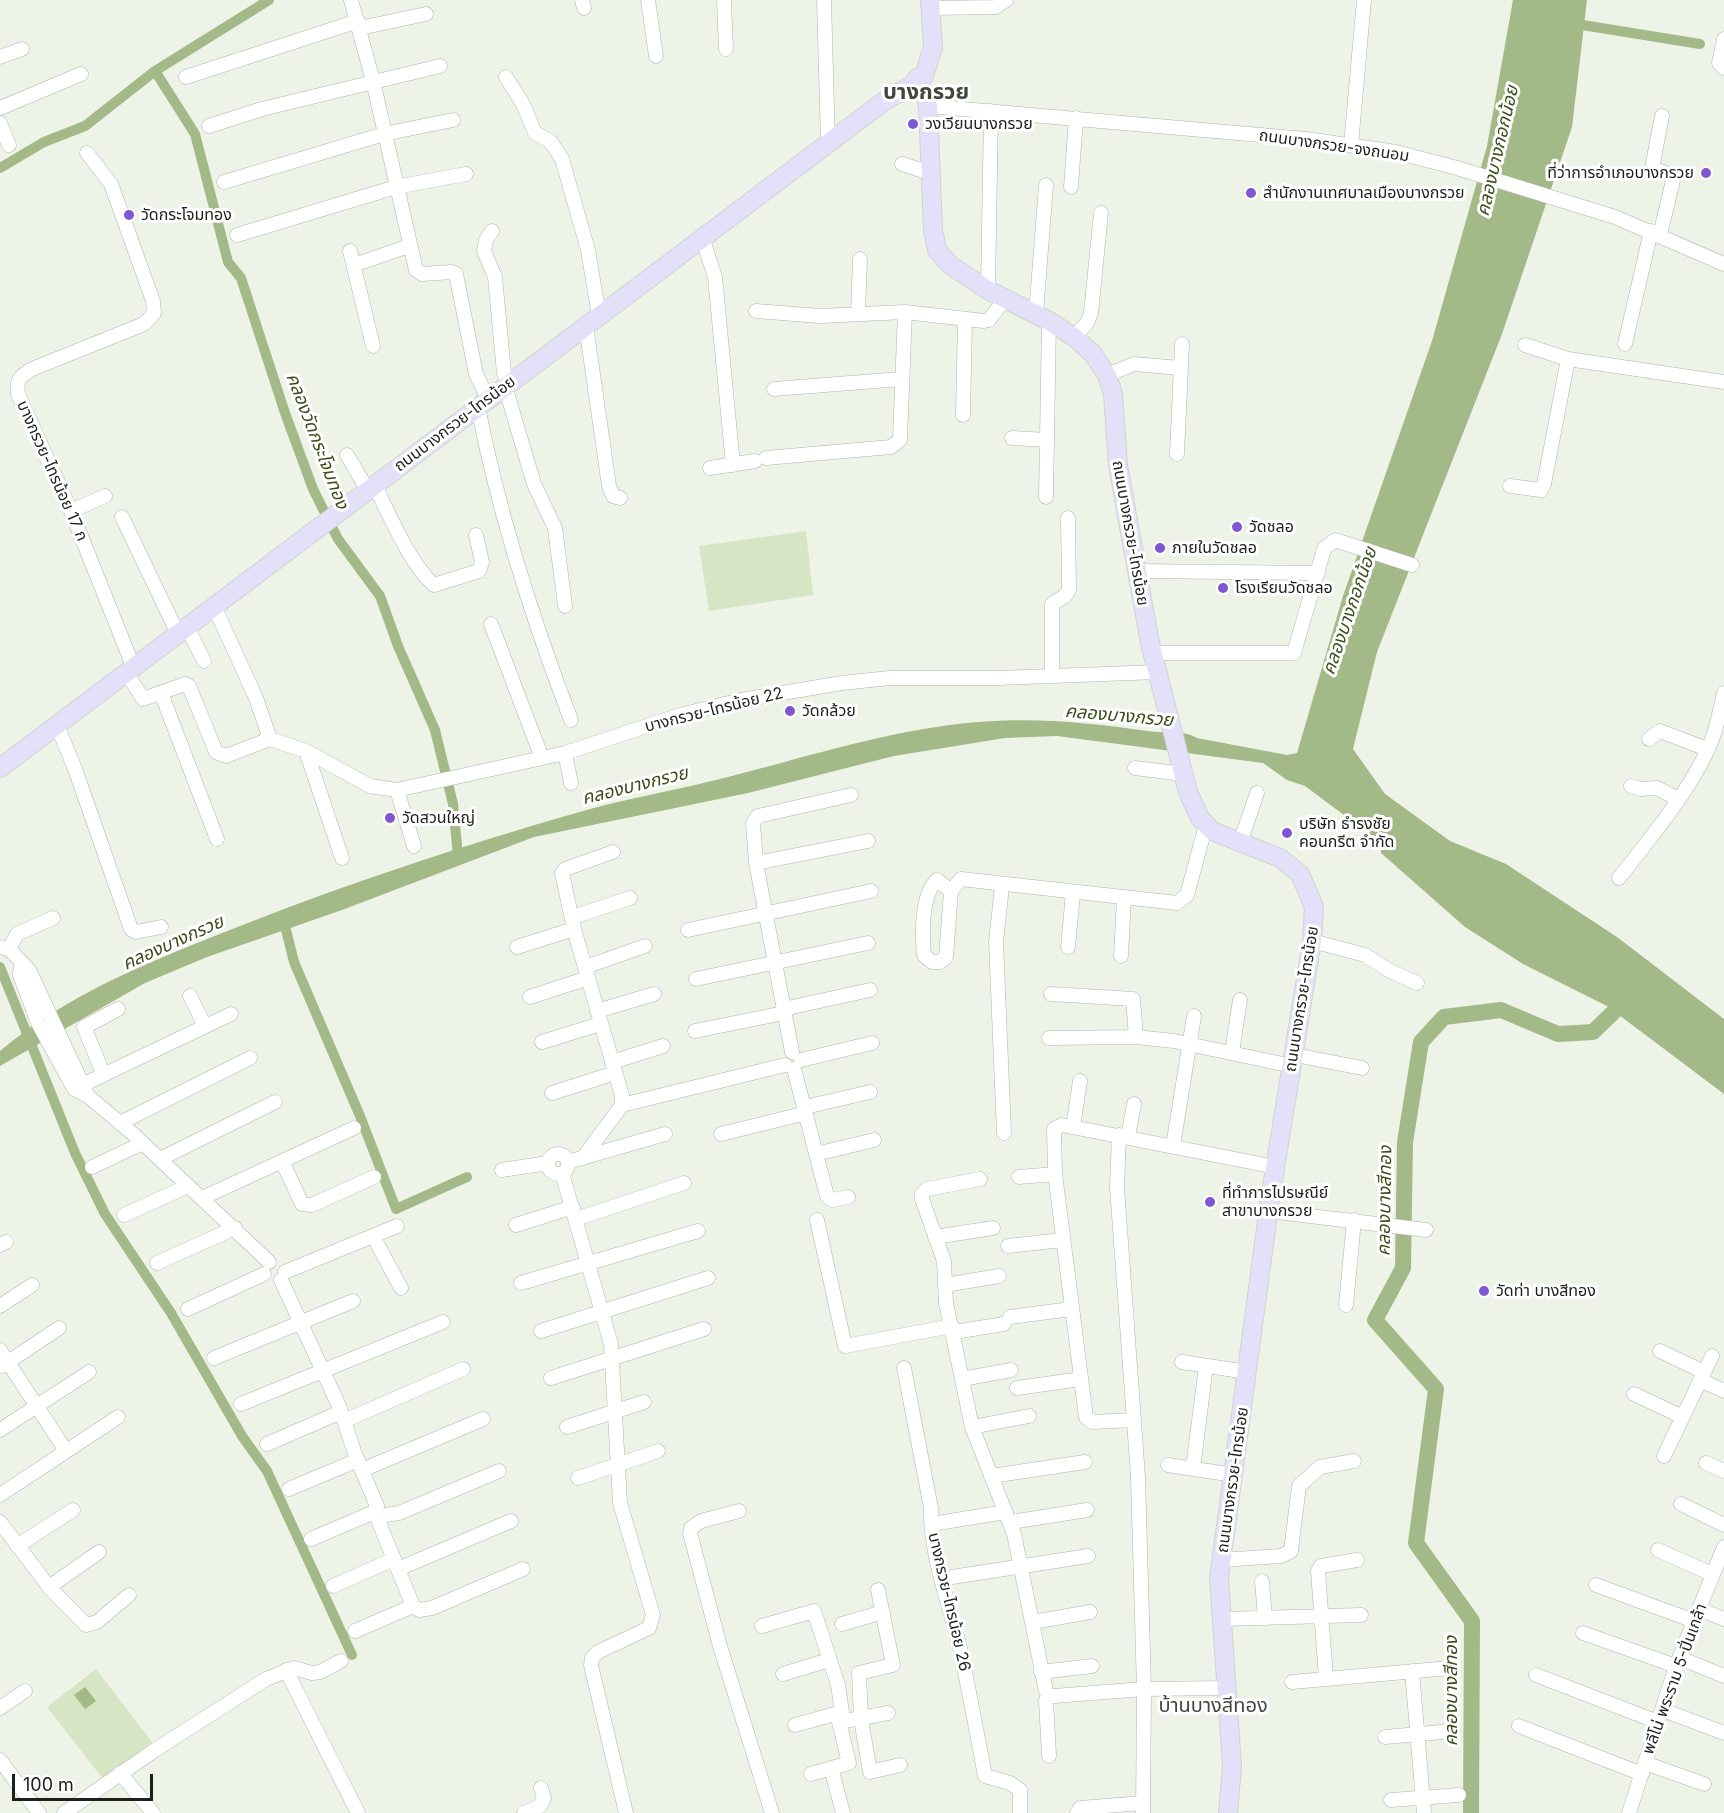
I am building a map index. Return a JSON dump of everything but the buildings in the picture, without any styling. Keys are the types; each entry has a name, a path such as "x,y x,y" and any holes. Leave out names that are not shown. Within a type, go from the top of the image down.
{"main road":[{"path":"892,96 922,90 931,57 934,34 931,4"},
{"path":"892,96 898,86 931,57"},
{"name":"ถนนบางกรวย-ไทรน้อย","path":"0,768 828,143 892,96 922,90 937,250 950,265 988,290 1043,317 1074,337 1093,354 1107,375 1113,394 1118,465 1153,653 1168,706 1182,770 1195,810 1206,825 1219,834 1280,858 1300,874 1314,907 1312,941 1269,1210 1219,1578 1232,1766 1228,1813"}],"street":[{"path":"351,0 373,81 409,246 418,273 452,272 456,274 483,403 487,456 536,628 571,720"},
{"path":"648,0 656,56"},
{"path":"724,0 726,49"},
{"path":"824,0 828,143"},
{"path":"931,4 996,7 1006,0"},
{"path":"1351,145 1364,0 1357,0"},
{"path":"186,77 359,24 426,14"},
{"path":"1724,39 1719,63 1724,68"},
{"path":"0,57 22,49"},
{"path":"209,126 262,109 440,66"},
{"path":"0,108 81,74"},
{"path":"506,77 523,104 535,133 550,141 562,159 588,250 592,321 609,486 613,496 620,498"},
{"name":"ถนนบางกรวย-จงถนอม","path":"922,90 991,111 1351,145 1396,152 1457,168 1592,211 1656,233 1724,264"},
{"path":"988,290 991,111"},
{"path":"1625,344 1674,176 1652,168 1662,116"},
{"path":"1071,187 1076,118"},
{"path":"224,182 384,134 453,120"},
{"path":"0,123 9,146"},
{"name":"บางกรวย-ไทรน้อย 17 ก","path":"87,153 103,172 115,193 148,288 154,313 144,324 32,369 20,376 17,383 18,394 71,511 140,698 185,684 191,688 218,754 226,756 270,739"},
{"path":"902,164 930,173"},
{"path":"237,235 396,187 466,174"},
{"path":"1046,185 1043,317 1047,441 1046,497"},
{"path":"1074,337 1087,323 1091,313 1101,213"},
{"path":"492,231 486,240 484,251 495,277 504,373 534,484 555,528 565,606"},
{"path":"702,237 714,277 733,465"},
{"path":"354,265 409,246"},
{"path":"350,251 373,346"},
{"path":"858,312 860,259"},
{"path":"756,311 820,316 858,312 905,312 989,320 1005,299"},
{"path":"710,468 760,460 891,447 897,444 905,312"},
{"path":"963,415 965,319"},
{"path":"1177,454 1182,344"},
{"path":"1525,345 1568,360 1724,382"},
{"path":"1510,486 1541,490 1544,484 1568,360"},
{"path":"1107,375 1134,364 1180,368"},
{"path":"774,389 901,379"},
{"path":"1012,438 1047,441"},
{"path":"347,455 371,487 426,576 435,585 473,573 482,567 476,535"},
{"path":"71,511 105,496"},
{"path":"122,517 182,631 204,661"},
{"path":"1052,675 1052,604 1065,596 1069,590 1068,518"},
{"path":"1153,653 1294,653 1324,549 1330,541 1335,540 1359,547 1412,565"},
{"path":"1137,571 1318,573"},
{"path":"214,606 256,698 270,739 306,751 370,786 397,790 414,846"},
{"path":"490,624 542,758"},
{"name":"บางกรวย-ไทรน้อย 22","path":"397,790 565,753 680,715 741,700 842,683 890,678 1158,672"},
{"path":"161,693 217,839"},
{"path":"1619,878 1678,799 1707,749 1722,712 1724,693"},
{"path":"57,725 75,769 131,929 136,932 161,927"},
{"path":"1649,739 1660,731 1707,749"},
{"path":"306,751 342,858"},
{"path":"565,753 571,783"},
{"path":"1135,768 1182,770"},
{"path":"1631,786 1640,789 1657,788 1678,799"},
{"path":"1240,843 1257,793"},
{"path":"848,1197 829,1198 816,1154 793,1061 756,863 752,829 754,818 851,795"},
{"path":"951,891 937,880 929,892 922,943 924,955 932,963 940,962 946,957 951,891 961,879 1002,886 1181,902 1187,895 1206,825"},
{"path":"756,863 868,841"},
{"path":"614,852 565,869 562,873 622,1105"},
{"path":"1002,886 996,942 1005,1133"},
{"path":"688,930 871,891"},
{"path":"1068,947 1073,893"},
{"path":"517,948 630,898"},
{"path":"1121,956 1124,898"},
{"path":"53,918 17,934 5,948 34,978 42,1015 82,1090 235,1228 266,1268"},
{"path":"1312,941 1365,955 1390,971 1417,983"},
{"path":"696,979 868,943"},
{"path":"530,997 645,946"},
{"path":"695,1031 870,990"},
{"path":"542,1042 654,994"},
{"path":"1051,994 1132,999 1136,1037"},
{"path":"190,996 204,1026"},
{"path":"1232,1052 1240,1000"},
{"path":"103,1073 84,1028 118,1009"},
{"path":"82,1090 103,1073 231,1014"},
{"path":"1173,1146 1194,1016"},
{"path":"1049,1038 1136,1037 1190,1042 1232,1052 1362,1068"},
{"path":"583,1158 622,1105 872,1043"},
{"path":"552,1093 663,1046"},
{"path":"120,1123 250,1058"},
{"path":"1073,1127 1080,1081"},
{"path":"721,1134 870,1092"},
{"path":"160,1160 275,1102"},
{"path":"1077,1813 1080,1808 1143,1808 1144,1689 1138,1477 1117,1187 1124,1136 1134,1104"},
{"path":"1134,1420 1088,1420 1062,1240 1055,1173 1054,1129 1062,1125 1276,1167"},
{"path":"202,1198 354,1128"},
{"path":"502,1170 548,1163 554,1173 583,1158 665,1134"},
{"path":"816,1154 874,1140"},
{"path":"92,1167 143,1143"},
{"path":"282,1161 302,1204 312,1205 374,1177"},
{"path":"565,1167 574,1213 604,1312 613,1359 620,1503 653,1615 649,1628 598,1652 592,1658 591,1665 626,1813"},
{"path":"1019,1177 1055,1173"},
{"path":"980,1179 924,1191 922,1199 944,1261 945,1285 972,1427 1008,1517 1022,1567 1041,1672 1048,1696 1048,1756"},
{"path":"516,1225 574,1213 684,1183"},
{"path":"124,1215 188,1186"},
{"path":"1269,1210 1421,1229"},
{"path":"817,1220 845,1346 1071,1309"},
{"path":"1346,1305 1354,1220"},
{"path":"283,1276 397,1226"},
{"path":"157,1263 235,1228"},
{"path":"935,1238 993,1228"},
{"path":"521,1283 698,1231"},
{"path":"373,1236 401,1288"},
{"path":"1008,1246 1062,1240"},
{"path":"189,1309 280,1262 300,1323 343,1417 413,1606"},
{"path":"945,1285 999,1276"},
{"path":"541,1331 708,1278"},
{"path":"0,1306 32,1285"},
{"path":"214,1358 353,1301"},
{"path":"240,1404 442,1322"},
{"path":"59,1328 3,1359 66,1451"},
{"path":"550,1378 704,1329"},
{"path":"1660,1351 1724,1391"},
{"path":"1664,1456 1712,1356"},
{"path":"1182,1362 1247,1372"},
{"path":"1193,1468 1206,1366"},
{"name":"บางกรวย-ไทรน้อย 26","path":"904,1368 931,1508 931,1523 937,1556 959,1646 985,1776 1010,1783 1020,1790 1020,1813"},
{"path":"267,1443 343,1417 463,1370"},
{"path":"962,1378 1011,1370"},
{"path":"0,1430 89,1372"},
{"path":"1017,1388 1081,1379"},
{"path":"1634,1394 1683,1417"},
{"path":"567,1427 644,1402"},
{"path":"972,1427 1029,1416"},
{"path":"0,1495 118,1417"},
{"path":"289,1489 483,1419"},
{"path":"578,1478 658,1451"},
{"path":"1221,1560 1281,1556 1291,1551 1299,1486 1320,1467 1354,1461"},
{"path":"991,1476 1085,1462"},
{"path":"1706,1463 1724,1471"},
{"path":"1168,1465 1234,1475"},
{"path":"311,1539 378,1513 399,1513 499,1472"},
{"path":"1681,1504 1724,1525"},
{"path":"16,1546 73,1510"},
{"path":"938,1523 1087,1510"},
{"path":"739,1511 701,1521 694,1525 690,1533 720,1646 772,1813"},
{"path":"333,1586 511,1521"},
{"path":"0,1522 49,1587 86,1625 97,1622 129,1595"},
{"name":"พลีโน่ พระราม 5-ปิ่นเกล้า","path":"1629,1813 1678,1662 1724,1547"},
{"path":"1658,1550 1712,1574"},
{"path":"49,1587 99,1551"},
{"path":"952,1577 1088,1556"},
{"path":"1326,1678 1318,1572 1321,1566 1357,1560"},
{"path":"355,1631 413,1606 425,1610 523,1569"},
{"path":"1262,1581 1264,1618"},
{"path":"1596,1585 1696,1615 1724,1619"},
{"path":"878,1590 893,1665 859,1674 861,1719 870,1772 900,1765"},
{"path":"762,1626 814,1611 838,1685 840,1717 849,1763 811,1774"},
{"path":"842,1624 883,1612"},
{"path":"1032,1622 1090,1612"},
{"path":"1223,1619 1361,1615"},
{"path":"1583,1633 1724,1676"},
{"path":"783,1674 829,1660"},
{"path":"64,1813 120,1773 249,1690 286,1670 299,1668 312,1673 341,1661"},
{"path":"1041,1672 1092,1666"},
{"path":"1292,1682 1450,1668"},
{"path":"286,1670 358,1813"},
{"path":"1412,1671 1424,1813"},
{"path":"1536,1675 1660,1716 1724,1733"},
{"path":"1048,1696 1144,1689 1227,1688"},
{"path":"0,1708 25,1691"},
{"path":"795,1725 840,1717 861,1719 888,1713"},
{"path":"1520,1726 1644,1769 1704,1784"},
{"path":"1385,1737 1453,1731"},
{"path":"0,1760 39,1813"},
{"path":"831,1768 843,1813"},
{"path":"120,1773 153,1813"},
{"path":"524,1813 540,1806 544,1798 542,1788"},
{"path":"1390,1800 1459,1795"}],"shaded area":[{"path":"806,531 813,595 709,611 699,546"},
{"path":"96,1669 152,1742 103,1779 47,1707"}],"water":[{"name":"คลองบางกอกน้อย","path":"1513,0 1587,0 1572,127 1502,334 1377,652 1353,749 1385,794 1450,841 1506,864 1617,937 1724,1019 1724,1094 1607,1006 1523,964 1465,927 1381,853 1380,842 1305,786 1287,780 1263,763 1057,736 1005,738 894,756 748,793 534,837 342,910 207,957 145,983 0,1066 0,1051 55,1011 85,994 146,964 282,910 410,864 600,806 724,778 882,737 978,722 1042,721 1179,733 1287,755 1297,753 1343,596 1432,341 1487,146"},
{"path":"85,1687 96,1701 85,1709 74,1695"}],"waterway":[{"path":"0,168 44,142 85,126 155,71 269,0"},
{"path":"1570,23 1700,44"},
{"name":"คลองวัดกระโจมทอง","path":"155,71 195,134 228,262 241,278 285,413 313,489 338,539 380,596 398,646 435,730 453,804 458,856"},
{"path":"283,918 294,962 360,1116 396,1209 467,1177"},
{"path":"0,967 75,1153 105,1214 171,1313 242,1436 267,1471 352,1655"},
{"name":"คลองบางสีทอง","path":"1471,1813 1472,1621 1416,1543 1436,1389 1375,1320 1403,1268 1405,1142 1421,1042 1444,1017 1501,1010 1558,1034 1593,1032 1630,996"}],"place":[{"name":"วงเวียนบางกรวย","path":"913,124"},
{"name":"ที่ว่าการอำเภอบางกรวย","path":"1706,173"},
{"name":"สำนักงานเทศบาลเมืองบางกรวย","path":"1251,193"},
{"name":"วัดกระโจมทอง","path":"129,215"},
{"name":"วัดชลอ","path":"1237,527"},
{"name":"ภายในวัดชลอ","path":"1160,548"},
{"name":"โรงเรียนวัดชลอ","path":"1223,588"},
{"name":"วัดกล้วย","path":"790,711"},
{"name":"วัดสวนใหญ่","path":"390,818"},
{"name":"บริษัท ธำรงชัย คอนกรีต จำกัด","path":"1287,833"},
{"name":"ที่ทำการไปรษณีย์ สาขาบางกรวย","path":"1210,1202"},
{"name":"วัดท่า บางสีทอง","path":"1484,1291"}],"district":[{"name":"บางกรวย","path":"926,92"},
{"name":"บ้านบางสีทอง","path":"1213,1706"}],"water label":[{"name":"คลองบางกรวย","path":"1119,716"},
{"name":"คลองบางกรวย","path":"635,786"},
{"name":"คลองบางกรวย","path":"173,943"}]}
